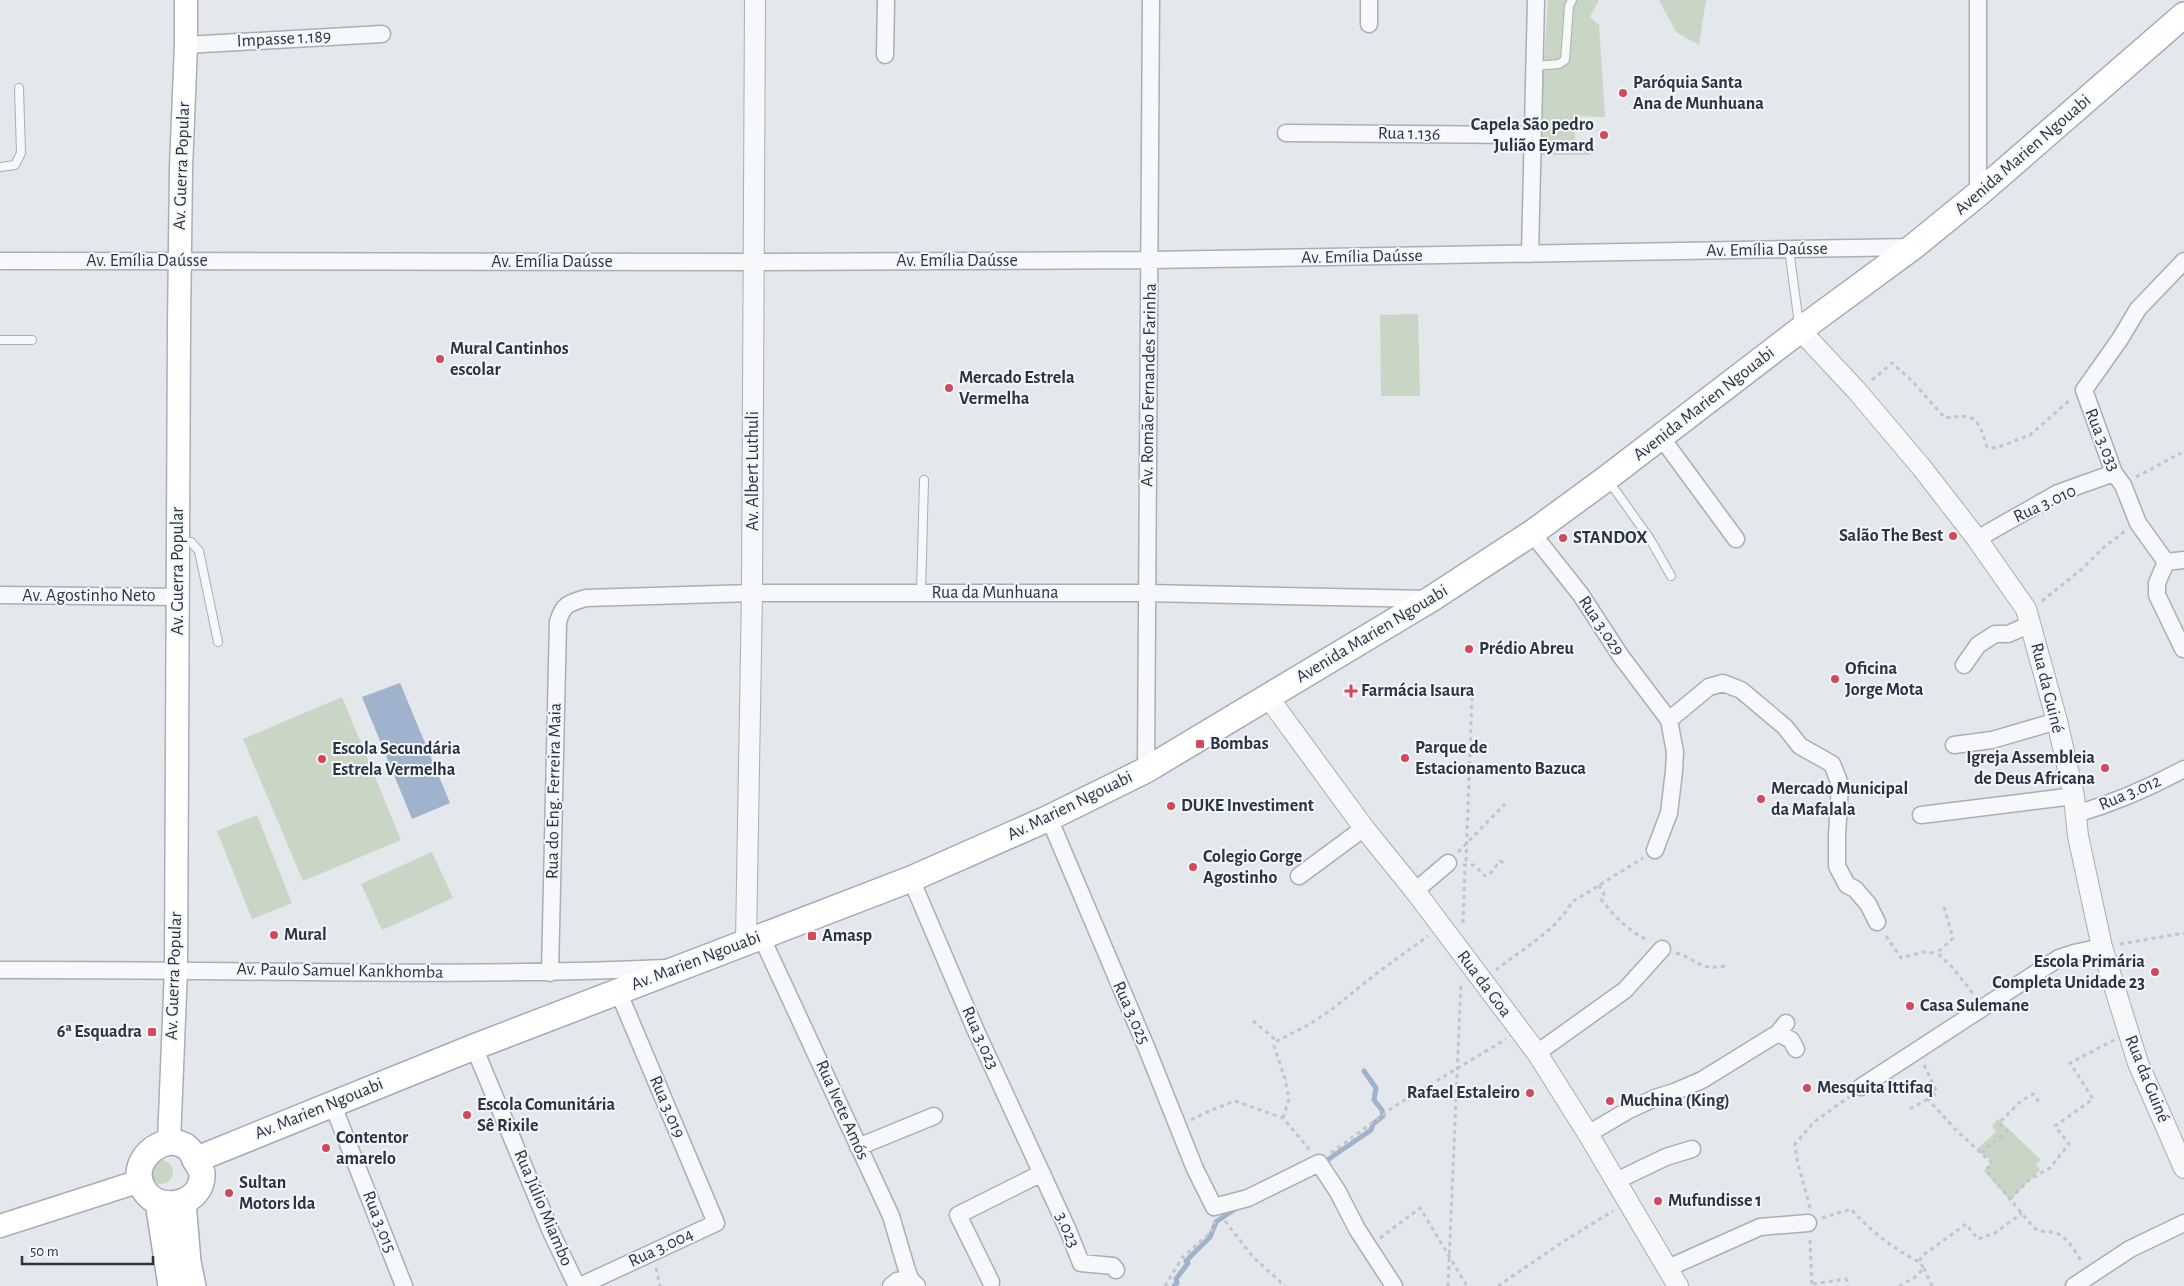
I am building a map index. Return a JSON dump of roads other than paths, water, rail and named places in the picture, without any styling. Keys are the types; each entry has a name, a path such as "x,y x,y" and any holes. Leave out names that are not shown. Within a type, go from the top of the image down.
{"main road":[{"name":"Av. Guerra Popular","path":"169,1142 176,969 180,261 186,0"},
{"name":"Avenida Marien Ngouabi","path":"1189,744 1431,599 1532,533 1913,247 1978,194 2184,15"},
{"name":"Av. Marien Ngouabi","path":"195,1160 474,1047 910,879 1049,818 1146,770 1189,744"},
{"path":"169,1142 187,1147 194,1153 195,1160 202,1172 200,1184 193,1195 183,1202 170,1205 158,1202 146,1193 140,1181 140,1168 146,1155 156,1146 169,1142"},
{"path":"0,1226 140,1181"},
{"path":"158,1202 171,1286"},
{"path":"183,1202 188,1262 193,1286"}],"street":[{"name":"Av. Albert Luthuli","path":"753,939 752,592 755,0"},
{"path":"885,55 886,0"},
{"name":"Av. Romão Fernandes Farinha","path":"1146,770 1151,0"},
{"path":"1369,0 1369,24"},
{"path":"1530,254 1536,0"},
{"path":"1978,0 1978,194"},
{"name":"Impasse 1.189","path":"186,45 382,34"},
{"name":"Rua 1.136","path":"1286,133 1532,135"},
{"name":"Av. Emília Daússe","path":"0,261 754,262 1150,260 1913,247"},
{"name":"Rua 3.033","path":"2166,562 2138,522 2118,479 2084,390 2120,339 2138,309 2184,261"},
{"name":"Rua da Guiné","path":"1800,330 1857,391 1977,539 2028,616 2057,721 2075,805 2078,836 2102,947 2138,1062 2184,1168"},
{"path":"1661,437 1736,539"},
{"name":"Rua 3.010","path":"1977,539 2058,493 2085,485 2118,479"},
{"name":"Rua 3.029","path":"1532,533 1581,595 1620,655 1669,720"},
{"path":"2183,649 2157,595 2157,583 2166,562 2184,560"},
{"name":"Rua da Munhuana","path":"562,610 571,602 586,598 752,592 1146,593 1431,599"},
{"name":"Av. Agostinho Neto","path":"0,595 178,597"},
{"name":"Rua do Eng. Ferreira Maia","path":"550,973 558,622 562,610"},
{"path":"1964,665 1978,645 1995,634 2008,634 2028,616"},
{"path":"1655,850 1669,813 1674,771 1675,752 1669,720 1709,687 1723,683 1741,690 1785,727 1800,746 1814,756 1832,764 1840,784 1837,866 1847,885 1855,889 1868,904 1877,922"},
{"name":"Rua da Goa","path":"1268,697 1364,828 1416,891 1441,927 1537,1053 1588,1134 1678,1286"},
{"path":"1954,745 1992,740 2057,721"},
{"name":"Rua 3.012","path":"1920,815 2075,805 2105,805 2184,769"},
{"name":"Rua 3.025","path":"1049,818 1147,1049 1195,1169 1216,1210 1248,1198 1319,1163 1338,1192 1357,1229 1370,1246 1394,1286"},
{"path":"1299,876 1364,828"},
{"path":"1416,891 1448,863"},
{"name":"Rua 3.023","path":"910,879 976,1031 1052,1197"},
{"name":"Rua Ivete Amós","path":"753,939 891,1216 914,1283"},
{"path":"1861,1088 2059,958 2074,952 2102,947"},
{"path":"1537,1053 1625,990 1662,949"},
{"name":"Av. Paulo Samuel Kankhomba","path":"0,970 176,969 550,973 680,967"},
{"name":"Rua 3.019","path":"618,991 716,1223"},
{"path":"1588,1134 1654,1098 1702,1080 1782,1028 1796,1049"},
{"name":"Rua Júlio Miambo","path":"474,1047 552,1234 579,1286"},
{"name":"Rua 3.015","path":"332,1103 404,1286"},
{"path":"858,1147 934,1116"},
{"path":"1616,1181 1666,1157 1692,1149"},
{"path":"991,1282 958,1215 1042,1173"},
{"name":"3.023","path":"1052,1197 1081,1263 1112,1266 1116,1270"},
{"path":"1668,1268 1760,1227 1811,1222"},
{"name":"Rua 3.004","path":"579,1286 716,1223"},
{"path":"2074,1286 2130,1249 2184,1223"},
{"path":"891,1286 897,1281 914,1283"}],"lane":[{"path":"1534,66 1559,64 1565,60 1569,6 1572,0"},
{"path":"0,167 15,164 21,153 19,88"},
{"path":"1789,249 1800,330"},
{"path":"0,340 32,340"},
{"path":"1607,478 1650,539 1671,576"},
{"path":"921,593 924,480"},
{"path":"178,541 191,542 199,551 218,642"}],"water":[{"path":"400,683 450,803 412,819 362,697"}],"waterway":[{"path":"1323,1163 1371,1130 1373,1124 1383,1116 1382,1110 1374,1100 1376,1088 1364,1071"},
{"path":"1174,1286 1177,1283 1176,1279 1188,1263 1186,1261 1210,1237 1216,1222 1238,1207"}],"place":[{"name":"Paróquia Santa Ana de Munhuana","path":"1623,93"},
{"name":"Capela São pedro Julião Eymard","path":"1604,135"},
{"name":"Mural Cantinhos escolar","path":"440,359"},
{"name":"Mercado Estrela Vermelha","path":"949,388"},
{"name":"Salão The Best","path":"1953,536"},
{"name":"STANDOX","path":"1563,538"},
{"name":"Prédio Abreu","path":"1469,649"},
{"name":"Oficina Jorge Mota","path":"1835,679"},
{"name":"Farmácia Isaura","path":"1351,691"},
{"name":"Bombas","path":"1200,744"},
{"name":"Parque de Estacionamento Bazuca","path":"1405,758"},
{"name":"Escola Secundária Estrela Vermelha","path":"322,759"},
{"name":"Igreja Assembleia de Deus Africana","path":"2105,768"},
{"name":"Mercado Municipal da Mafalala","path":"1761,799"},
{"name":"DUKE Investiment","path":"1171,806"},
{"name":"Colegio Gorge Agostinho","path":"1193,867"},
{"name":"Mural","path":"274,935"},
{"name":"Amasp","path":"812,936"},
{"name":"Escola Primária Completa Unidade 23","path":"2155,972"},
{"name":"Casa Sulemane","path":"1910,1006"},
{"name":"6ª Esquadra","path":"152,1032"},
{"name":"Mesquita Ittifaq","path":"1807,1088"},
{"name":"Rafael Estaleiro","path":"1530,1093"},
{"name":"Muchina (King)","path":"1610,1101"},
{"name":"Escola Comunitária Sê Rixile","path":"467,1115"},
{"name":"Contentor amarelo","path":"326,1148"},
{"name":"Sultan Motors lda","path":"229,1193"},
{"name":"Mufundisse 1","path":"1658,1201"}]}
